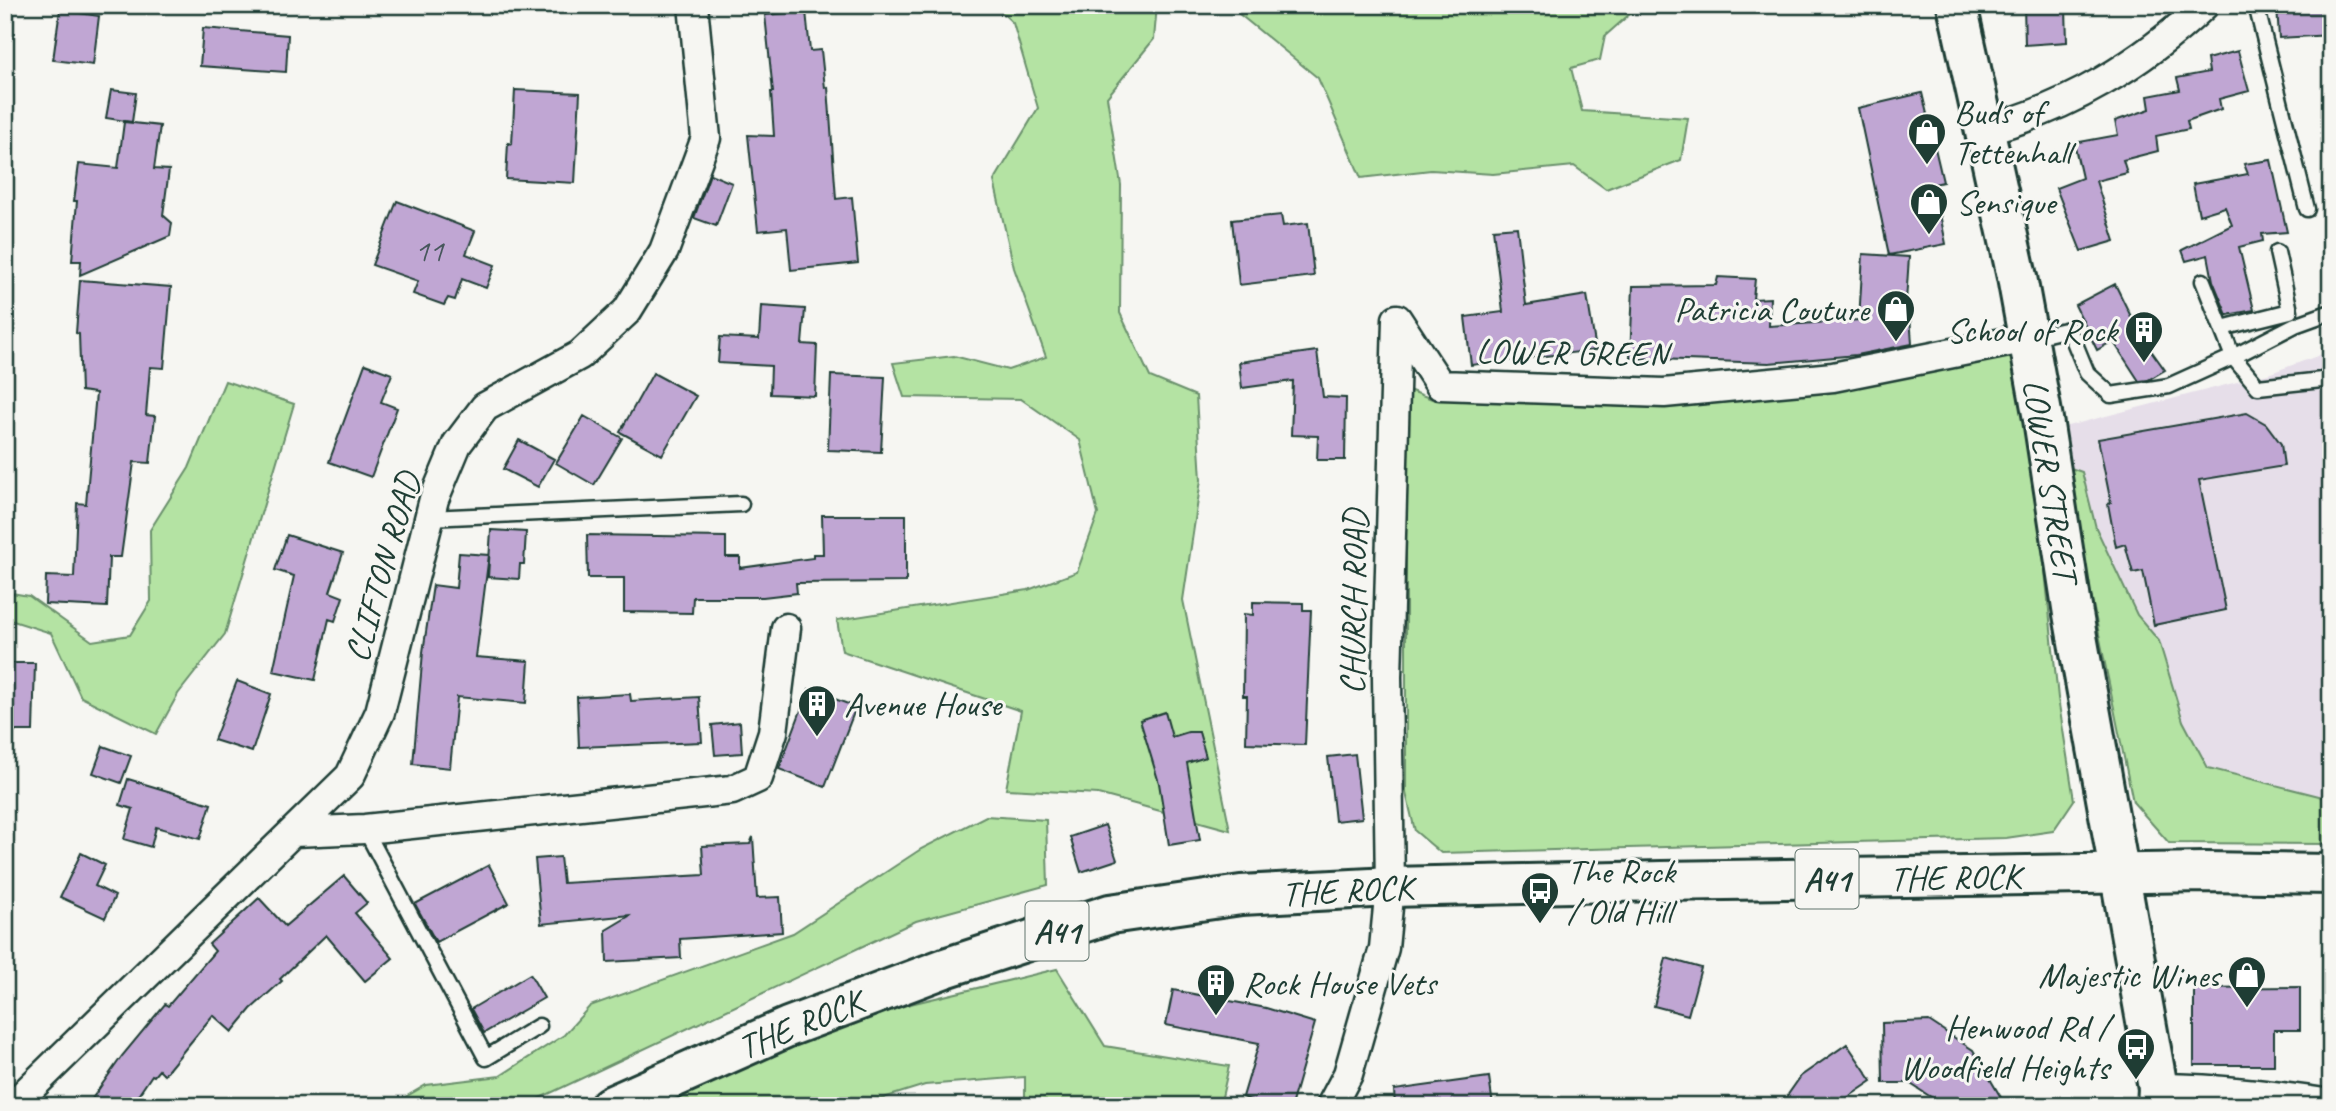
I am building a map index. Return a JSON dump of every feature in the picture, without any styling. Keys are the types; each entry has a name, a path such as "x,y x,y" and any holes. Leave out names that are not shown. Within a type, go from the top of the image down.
{"main road":[{"name":"LOWER STREET","path":"1956,5 2017,277 2157,1097"},
{"name":"THE ROCK","path":"610,1106 788,1027 945,968 1110,914 1241,895 1390,887 2120,874"},
{"name":"A41","path":"2120,874 2331,874"}],"street":[{"name":"CLIFTON ROAD","path":"12,1106 350,776 380,712 428,519 457,444 485,407 580,355 627,311 664,251 706,138 693,5"},
{"path":"1984,130 2016,122 2092,88 2143,57 2204,5"},
{"name":"LOWER GREEN","path":"1397,319 1440,385 1664,393 1833,377 2028,338"},
{"name":"CHURCH ROAD","path":"1331,1106 1348,1074 1384,948 1390,887 1387,677 1397,319"},
{"path":"294,832 365,829 732,790 758,778 773,732 786,628"},
{"path":"2157,1097 2194,1088 2259,1093 2331,1104"}],"lane":[{"path":"2256,5 2307,209"},
{"path":"2222,328 2290,311 2277,252"},
{"path":"2203,281 2233,357 2258,387 2331,379"},
{"path":"2028,338 2069,329 2087,373 2111,395 2169,386 2295,325 2331,312"},
{"path":"428,519 741,504"},
{"path":"365,829 486,1058 539,1026"}],"shaded area":[{"path":"2331,351 2331,844 2169,843 2133,802 2056,429 2268,374"}],"green space":[{"path":"994,5 1157,5 1154,39 1107,97 1121,185 1120,313 1150,377 1196,396 1201,480 1183,600 1230,830 1098,794 1006,789 1021,711 842,651 837,620 1028,590 1077,572 1098,514 1080,440 1021,399 904,397 893,363 954,356 1008,370 1046,357 1014,268 994,181 1038,108 1013,23"},
{"path":"1228,5 1640,5 1605,36 1600,60 1571,68 1582,111 1688,118 1681,160 1606,189 1574,166 1493,174 1431,170 1361,178 1318,78"},
{"path":"2014,346 2033,453 2058,698 2074,800 2053,831 2006,838 1441,853 1415,831 1406,793 1406,389 1432,399 1674,401"},
{"path":"225,381 294,404 225,634 178,694 156,734 81,697 51,633 5,620 5,592 29,596 92,641 130,635 151,601 150,530 189,468"},
{"path":"2065,466 2082,472 2096,528 2137,615 2159,641 2183,721 2208,768 2331,799 2331,844 2169,843 2133,802"},
{"path":"986,816 1046,820 1048,885 916,921 523,1106 390,1106 426,1085 500,1076 564,1035 590,1006 793,933 921,849"},
{"path":"1057,969 1105,1046 1229,1066 1220,1106 1025,1106 1025,1077 925,1085 858,1106 637,1106 881,1011"}],"building":[{"path":"2024,5 2058,5 2066,8 2067,42 2025,45"},
{"path":"2277,5 2331,5 2331,35 2279,38"},
{"path":"60,10 99,16 93,65 53,60"},
{"path":"806,11 810,51 821,50 825,88 828,87 836,199 852,197 858,263 791,270 787,228 758,231 748,135 774,136 773,92 765,15"},
{"path":"203,28 288,35 286,72 200,66"},
{"path":"2238,51 2249,91 2219,99 2221,109 2187,121 2189,129 2156,136 2158,151 2123,160 2127,173 2096,181 2115,241 2081,251 2056,188 2082,178 2074,143 2118,135 2115,121 2150,109 2148,96 2180,90 2177,78 2209,72 2207,59"},
{"path":"111,90 136,93 132,122 106,118"},
{"path":"515,90 580,93 575,183 506,179 508,143 512,144"},
{"path":"1922,93 1943,182 1934,184 1946,244 1889,255 1858,108"},
{"path":"124,122 160,126 154,169 169,170 163,215 172,223 170,236 80,275 81,261 72,261 77,201 74,201 79,164 118,168"},
{"path":"2271,160 2287,232 2262,234 2263,241 2239,247 2254,310 2227,315 2213,281 2208,255 2186,261 2182,250 2232,225 2225,207 2199,215 2193,184 2248,174 2244,164"},
{"path":"710,174 732,183 716,226 694,218"},
{"path":"397,201 475,231 466,254 495,265 486,288 462,279 455,300 448,298 444,305 413,294 418,281 372,265"},
{"path":"1281,215 1283,226 1308,223 1314,276 1239,285 1232,220"},
{"path":"1517,227 1526,305 1587,295 1596,350 1471,365 1465,317 1503,312 1493,229"},
{"path":"1863,254 1909,257 1905,316 1910,315 1912,344 1856,355 1769,363 1630,358 1633,286 1716,285 1718,277 1755,279 1753,299 1770,298 1769,326 1859,320"},
{"path":"80,280 171,287 164,368 150,367 146,415 155,416 150,463 134,462 121,557 109,557 107,607 45,604 46,576 74,577 77,503 86,504 96,393 81,391 79,334 76,333"},
{"path":"2115,284 2140,335 2165,370 2148,380 2139,381 2113,341 2097,350 2075,305"},
{"path":"761,306 805,309 802,344 817,345 815,396 770,394 771,366 718,363 720,337 759,339"},
{"path":"1317,351 1323,397 1346,398 1345,460 1317,460 1318,436 1291,435 1293,381 1242,388 1239,362"},
{"path":"365,364 392,374 381,402 397,408 371,477 329,462"},
{"path":"653,373 696,396 662,455 620,432"},
{"path":"831,375 885,377 881,452 828,450"},
{"path":"2247,413 2266,424 2281,444 2284,466 2199,480 2226,610 2154,625 2143,571 2133,573 2125,544 2116,547 2108,504 2111,503 2098,439"},
{"path":"584,416 622,438 594,485 556,463"},
{"path":"519,440 554,459 538,487 503,469"},
{"path":"822,515 906,515 906,582 796,583 797,593 763,597 693,597 692,613 624,612 624,578 588,578 587,535 726,537 726,557 740,557 740,568 813,558 813,554 823,554"},
{"path":"491,530 526,532 524,564 520,564 519,579 488,577"},
{"path":"287,535 343,553 330,592 343,597 335,621 329,619 315,680 273,671 294,576 275,570"},
{"path":"459,553 489,555 476,657 529,661 526,703 457,697 450,768 413,764 423,652 433,585 456,588"},
{"path":"1253,602 1303,603 1303,610 1311,610 1305,745 1246,743 1247,696 1243,696 1244,614 1253,615"},
{"path":"5,663 35,663 33,731 5,731"},
{"path":"237,681 271,694 252,752 214,740"},
{"name":"Avenue House","path":"809,689 856,707 825,787 779,769"},
{"path":"630,694 631,701 699,697 702,742 579,747 577,697"},
{"path":"1165,712 1172,737 1199,732 1206,757 1187,763 1200,840 1169,845 1159,783 1140,720"},
{"path":"740,722 742,753 715,755 712,725"},
{"path":"103,746 131,756 121,783 93,773"},
{"path":"1355,754 1362,818 1335,821 1328,757"},
{"path":"128,779 211,804 200,839 156,827 151,847 124,839 133,809 120,805"},
{"path":"1105,825 1117,860 1081,872 1070,837"},
{"path":"753,837 757,898 780,897 782,932 680,939 681,958 607,962 606,930 631,915 541,924 535,859 560,857 563,883 704,875 702,846 750,844"},
{"path":"81,853 105,865 95,886 115,896 105,918 60,897"},
{"path":"489,865 509,903 436,942 415,904"},
{"path":"344,876 367,903 355,913 393,958 365,981 326,935 280,979 282,981 251,1009 232,1032 213,1015 164,1075 159,1070 152,1075 131,1106 87,1106 122,1056 165,1004 168,1006 215,951 209,944 259,898 285,926"},
{"path":"1666,958 1701,968 1688,1015 1654,1006"},
{"path":"530,974 544,998 484,1033 471,1009"},
{"name":"Majestic Wines","path":"2300,987 2300,1030 2274,1030 2274,1065 2194,1065 2194,988"},
{"path":"1173,990 1266,1008 1315,1023 1291,1106 1248,1106 1250,1100 1243,1097 1259,1043 1166,1025"},
{"path":"1929,1021 1973,1050 2006,1106 1945,1106 1909,1083 1883,1083 1882,1023"},
{"path":"1847,1044 1872,1081 1835,1106 1780,1106 1801,1076"},
{"path":"1489,1077 1493,1106 1395,1106 1394,1090"}],"place":[{"name":"Buds of Tettenhall","path":"1927,166"},
{"name":"Sensique","path":"1929,236"},
{"name":"Patricia Couture","path":"1896,343"},
{"name":"School of Rock","path":"2144,364"},
{"name":"Avenue House","path":"817,738"},
{"name":"The Rock / Old Hill","path":"1540,925"},
{"name":"Majestic Wines","path":"2247,1009"},
{"name":"Rock House Vets","path":"1216,1017"},
{"name":"Henwood Rd / Woodfield Heights","path":"2136,1081"}]}
